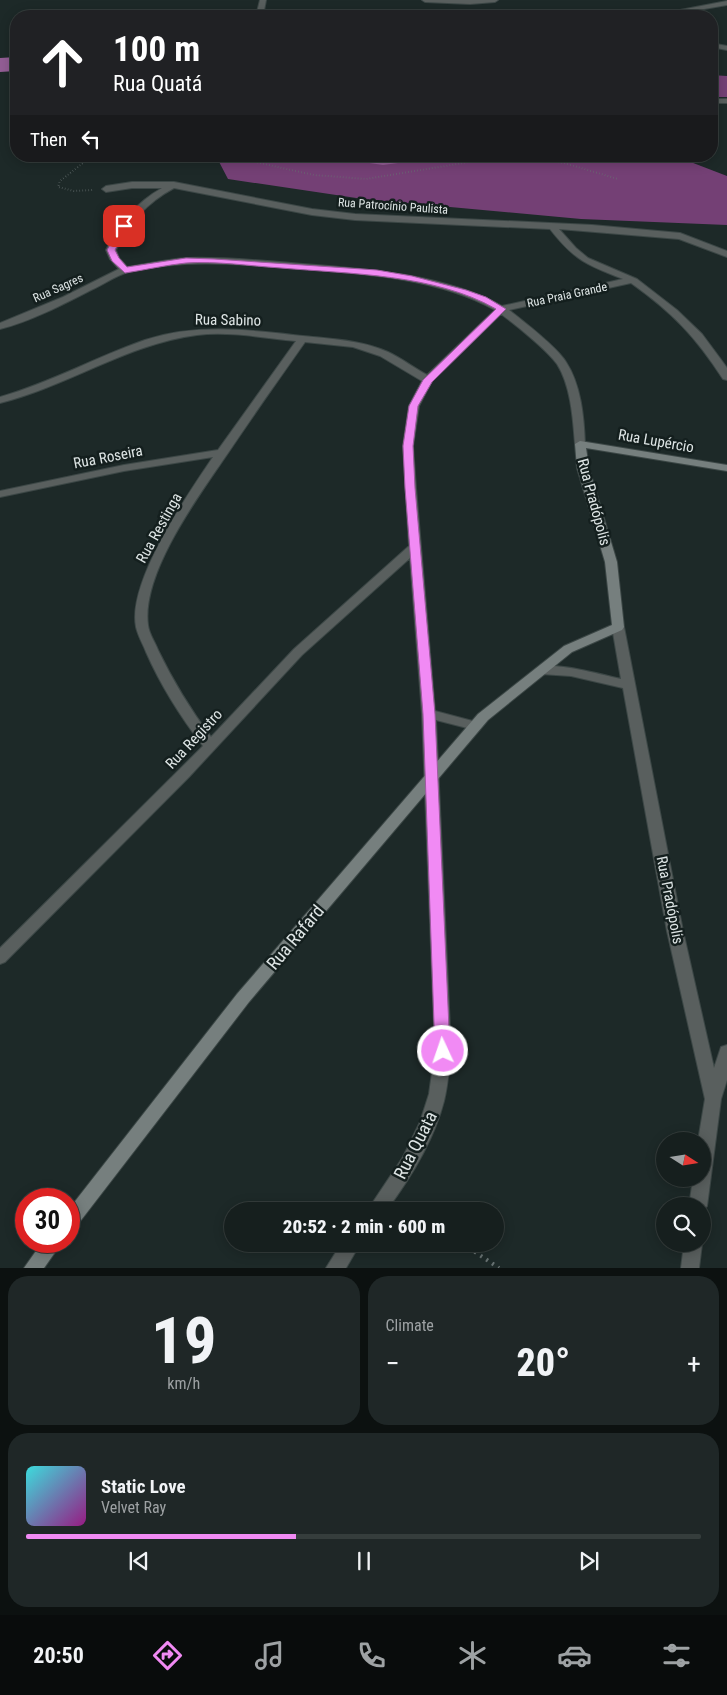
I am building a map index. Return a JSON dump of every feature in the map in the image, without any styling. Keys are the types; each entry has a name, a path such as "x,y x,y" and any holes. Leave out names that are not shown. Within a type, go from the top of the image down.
{"street":[{"path":"425,0 470,2 495,0"},
{"path":"687,10 727,3"},
{"name":"Rua Patrocínio Paulista","path":"106,189 132,185 174,185 329,214 398,220 592,228 680,236 727,254"},
{"path":"125,270 115,259 111,250 115,240 124,226 148,202 158,193 174,185"},
{"name":"Rua Praia Grande","path":"553,227 579,257 596,267 632,280 693,330 718,360 727,376"},
{"name":"Rua Pradópolis","path":"125,270 151,265 194,261 323,268 412,278 483,298 524,327 561,362 571,384 579,426 583,468 611,562 618,627 675,931 713,1098"},
{"name":"Rua Sagres","path":"0,326 66,299 125,270"},
{"name":"Rua Praia Grande","path":"501,309 632,280"},
{"name":"Rua Quata","path":"383,1202 413,1154 435,1106 443,1051 429,714 408,446 414,406 428,380 501,309"},
{"name":"Rua Sabino","path":"0,400 26,392 114,355 168,337 198,332 227,332 354,344 384,354 428,380"},
{"name":"Rua Restinga","path":"210,746 179,704 161,673 142,625 141,601 151,571 164,544 223,452 302,339"},
{"name":"Rua Lupércio","path":"580,444 727,468"},
{"name":"Rua Roseira","path":"0,494 124,468 223,452"},
{"name":"Rua Registro","path":"0,958 184,774 298,652 416,546"},
{"name":"Rua Rafard","path":"80,1208 243,998 432,774 483,717 541,670 580,643 618,627"},
{"path":"541,670 572,672 628,684"},
{"path":"429,714 475,726"},
{"path":"708,1132 713,1098 727,1052"},
{"path":"334,1268 345,1252"},
{"path":"690,1268 692,1252"},
{"path":"33,1268 45,1253"}],"path":[{"path":"85,162 60,182 58,187 74,191 106,189"},
{"path":"256,162 346,180 366,179 469,162"},
{"path":"556,162 618,179"},
{"path":"475,1252 499,1268"}],"shaded area":[{"path":"718,75 727,76 727,97 718,97"},
{"path":"219,162 691,162 727,176 727,225 581,219 363,199 228,179"},
{"path":"363,162 405,162 383,165"}],"waterway":[{"path":"0,65 10,64"}],"route":[{"path":"124,226 111,250 115,259 125,270 186,261 228,261 377,273 412,278 463,292 483,298 501,309 452,359 428,380 414,406 408,446 429,714 443,1051"}]}
